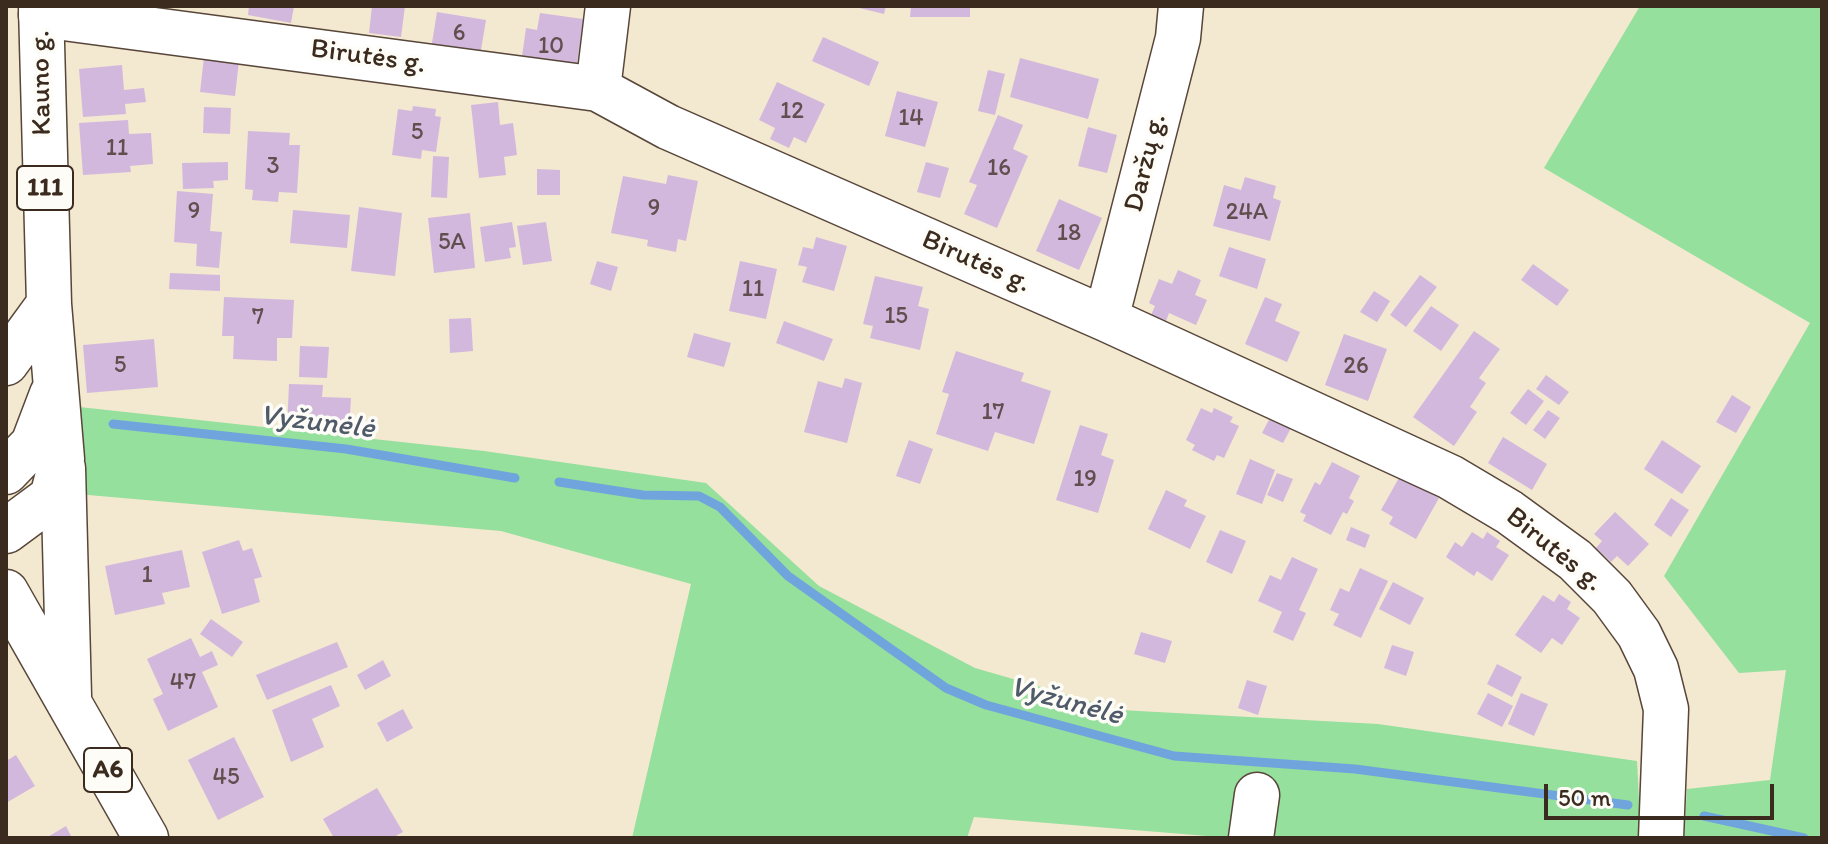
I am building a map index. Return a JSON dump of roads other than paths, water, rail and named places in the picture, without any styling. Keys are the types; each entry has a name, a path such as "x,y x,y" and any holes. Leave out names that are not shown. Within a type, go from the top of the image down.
{"street":[{"path":"598,89 608,6"},
{"name":"Daržų g.","path":"1106,319 1178,38 1181,6"},
{"name":"Birutės g.","path":"41,10 598,89 668,127 1106,319 1450,477 1509,512 1575,560 1612,597 1639,634 1656,669 1666,709 1668,741 1661,838"},
{"name":"Kauno g.","path":"41,10 49,304 62,459 69,702"},
{"path":"6,363 49,304"},
{"name":"Kauno g.","path":"6,472 33,444 54,388"},
{"name":"Kauno g.","path":"6,531 52,497 62,459"},
{"name":"A6","path":"6,592 146,838"},
{"path":"1251,838 1257,795"}],"waterway":[{"name":"Vyžunėlė","path":"113,424 346,449 515,478"},
{"name":"Vyžunėlė","path":"559,482 643,495 699,496 720,507 788,576 946,688 986,705 1174,756 1355,769 1628,805"},
{"name":"Vyžunėlė","path":"1704,816 1804,838"}]}
